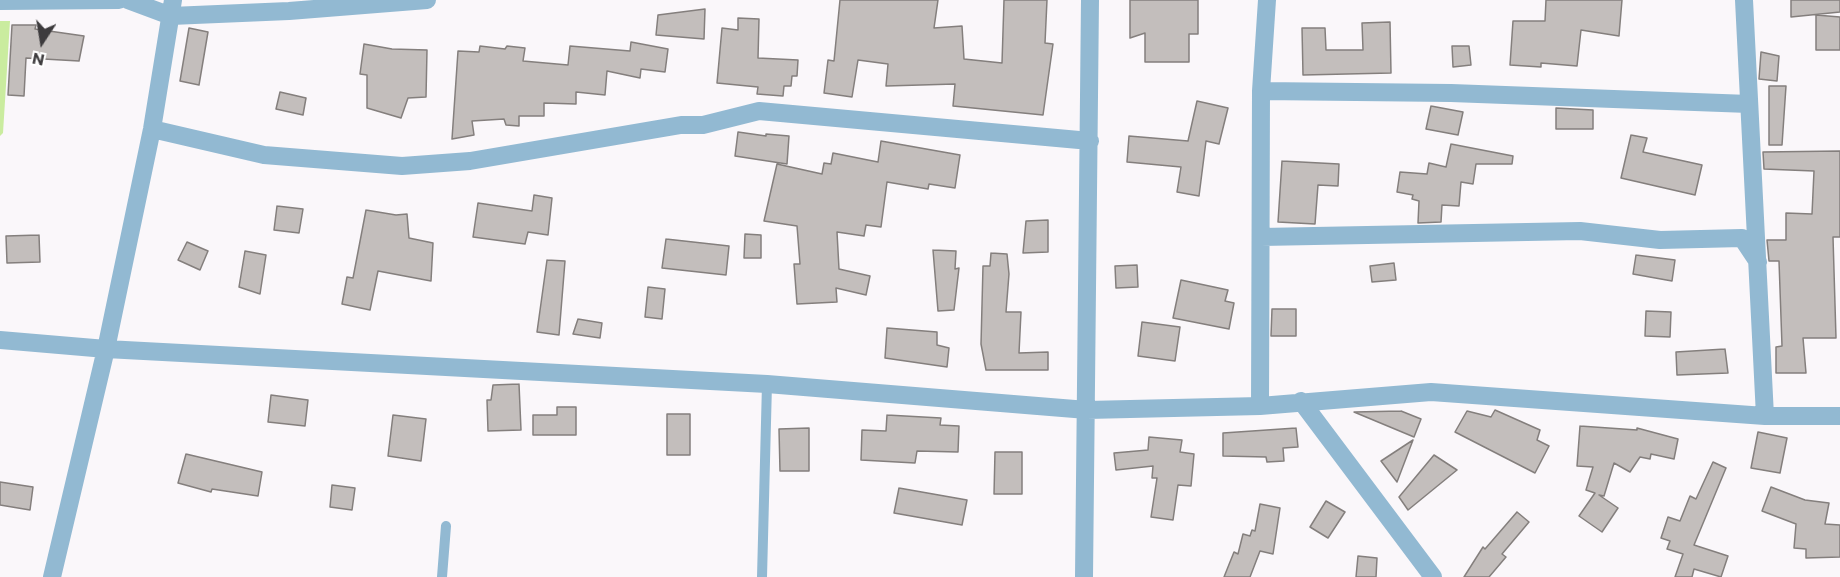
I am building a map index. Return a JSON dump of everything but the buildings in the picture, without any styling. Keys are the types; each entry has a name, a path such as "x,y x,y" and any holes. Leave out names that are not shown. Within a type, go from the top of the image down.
{"street":[{"path":"0,1 119,0"},
{"path":"128,0 172,8 289,11 427,0"},
{"path":"1084,577 1090,0"},
{"path":"1260,406 1261,91 1267,0"},
{"path":"1744,0 1765,416"},
{"path":"52,577 106,349 152,129 172,8"},
{"path":"1261,91 1450,93 1749,104"},
{"path":"152,129 264,155 402,166 470,161 681,125 703,124 759,111 1090,141"},
{"path":"1262,237 1580,231 1660,240 1742,238 1758,262"},
{"path":"0,340 106,349 767,384 1087,410 1260,406 1431,392 1765,416 1840,416"},
{"path":"1301,401 1433,577"}],"lane":[{"path":"762,577 767,384"},
{"path":"442,577 446,526"}],"green space":[{"path":"0,21 10,21 3,133 0,136"}]}
